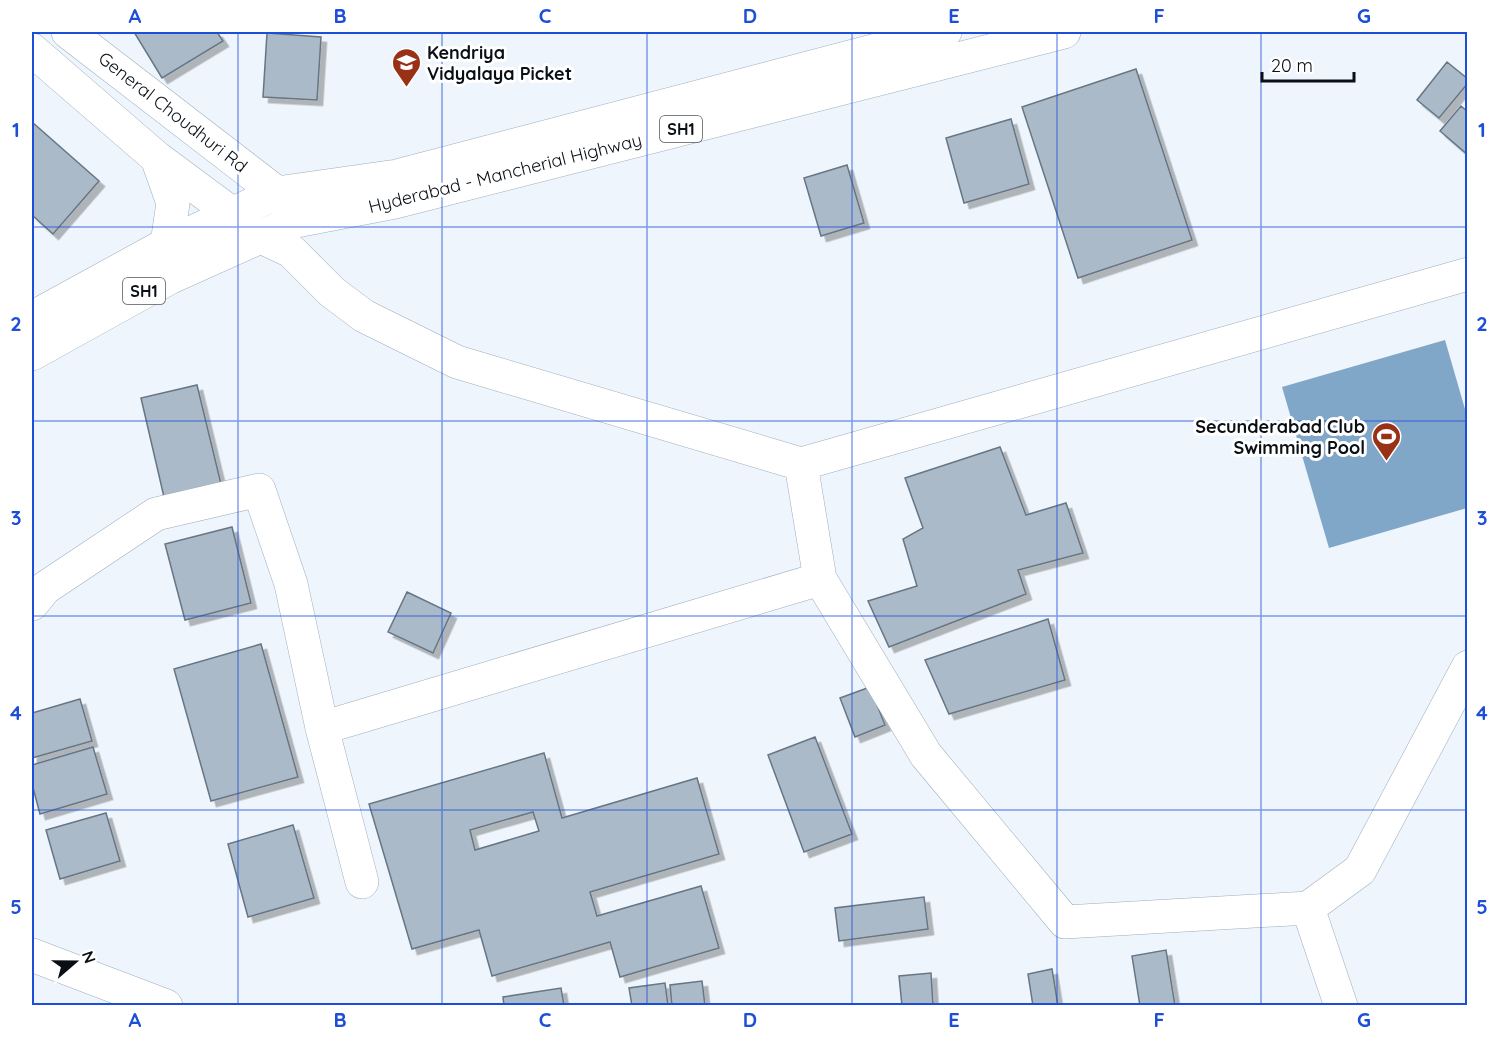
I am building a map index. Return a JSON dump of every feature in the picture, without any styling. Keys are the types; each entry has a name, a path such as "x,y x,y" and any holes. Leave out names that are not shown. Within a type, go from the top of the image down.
{"main road":[{"name":"General Choudhuri Rd","path":"68,32 277,193 294,236 332,292 364,316 457,362 801,464"},
{"name":"Hyderabad - Mancherial Highway","path":"233,213 277,193 397,176 945,32"},
{"name":"Hyderabad - Mancherial Highway","path":"261,237 294,236 406,199 1064,32"},
{"path":"32,50 157,158 184,180 233,213 261,237"},
{"path":"157,158 173,203 167,244"},
{"name":"SH1","path":"32,318 167,244 233,213"},
{"name":"SH1","path":"32,354 169,278 261,237"},
{"path":"1467,274 801,464 820,579 926,755 1065,922 1308,908 1360,870 1467,667"},
{"path":"32,604 45,588 156,514 259,489 291,584 322,728 362,882"},
{"path":"322,728 820,579"},
{"path":"1308,908 1341,1005"},
{"path":"32,955 148,1003"}],"water":[{"name":"Secunderabad Club Swimming Pool","path":"1445,340 1467,416 1467,508 1329,548 1282,387"}],"building":[{"path":"134,32 217,32 223,41 162,78"},
{"path":"267,33 321,37 317,100 263,97"},
{"path":"1447,62 1468,79 1468,83 1439,118 1417,100"},
{"path":"1136,69 1192,240 1078,278 1022,107"},
{"path":"1461,106 1468,112 1468,155 1440,131"},
{"path":"1011,119 1029,184 964,203 946,138"},
{"path":"32,122 99,181 53,234 32,215"},
{"path":"847,165 864,223 821,236 804,178"},
{"path":"197,385 221,484 164,497 141,398"},
{"path":"1000,447 1026,515 1066,503 1083,553 1018,570 1026,594 889,647 868,601 917,586 903,539 923,528 905,478"},
{"path":"232,527 251,603 185,620 165,544"},
{"path":"407,592 451,613 433,653 388,632"},
{"path":"1048,619 1065,680 949,714 925,660"},
{"path":"261,644 298,777 211,801 174,669"},
{"path":"870,687 885,725 855,737 840,698"},
{"path":"80,699 92,741 32,758 32,713"},
{"path":"815,737 852,834 804,852 768,755"},
{"path":"93,747 107,794 40,814 32,784 32,765"},
{"path":"544,753 562,818 697,778 719,854 590,892 597,916 701,886 719,948 620,977 610,942 492,976 479,930 412,949 369,804","holes":["533,812 539,831 475,850 470,830"]},
{"path":"106,813 120,861 60,879 46,830"},
{"path":"293,825 314,898 248,917 228,844"},
{"path":"924,897 928,929 839,941 835,908"},
{"path":"1166,950 1175,1006 1140,1006 1132,956"},
{"path":"1052,969 1058,1006 1033,1006 1028,974"},
{"path":"931,973 933,1006 902,1006 899,976"},
{"path":"702,981 705,1006 672,1006 670,985"},
{"path":"665,983 668,1006 632,1006 629,988"},
{"path":"561,988 564,1006 504,1006 503,997"}],"place":[{"name":"Kendriya Vidyalaya Picket","path":"406,88"},
{"name":"Secunderabad Club Swimming Pool","path":"1386,462"}]}
